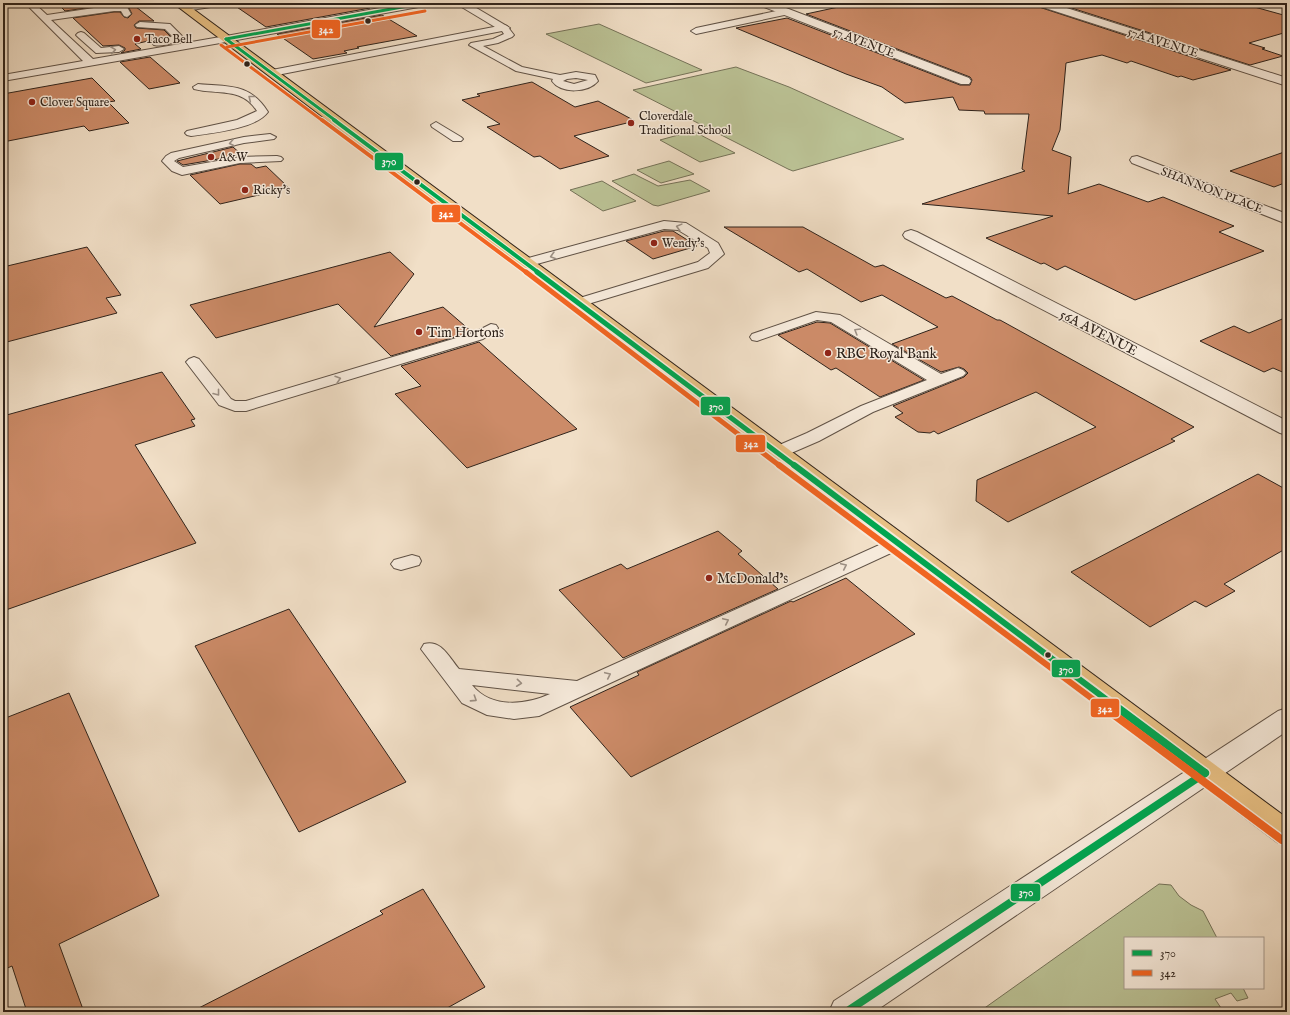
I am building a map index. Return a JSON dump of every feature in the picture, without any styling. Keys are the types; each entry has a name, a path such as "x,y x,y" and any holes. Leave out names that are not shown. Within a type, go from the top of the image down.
{"highway":[{"path":"182,6 526,263 776,453 1287,834"}],"street":[{"path":"226,38 424,3"},
{"path":"460,3 504,28"},
{"name":"57 AVENUE","path":"763,3 965,81"},
{"name":"57A AVENUE","path":"1040,3 1287,82"},
{"path":"781,10 797,4"},
{"name":"SHANNON PLACE","path":"1137,160 1287,219"},
{"name":"56A AVENUE","path":"911,235 1287,429"},
{"path":"846,1012 1287,718"}],"lane":[{"path":"3,5 15,3"},
{"path":"29,3 91,63"},
{"path":"182,6 217,3"},
{"path":"45,18 114,8 124,9 127,14"},
{"path":"696,31 781,10"},
{"path":"80,35 96,49 104,51 172,40 177,36 167,26 140,25"},
{"path":"272,73 504,28 509,35 495,41 474,45 521,70 560,78"},
{"path":"3,78 226,38"},
{"path":"191,133 248,121 261,115 263,112 258,104 240,91 198,87"},
{"path":"436,125 457,139"},
{"path":"270,137 244,140 175,155 168,161 176,169 182,172 286,150"},
{"path":"240,160 278,160"},
{"path":"526,263 664,225 681,226 713,246 717,254 703,265 578,303"},
{"path":"757,337 816,316 835,318 939,380"},
{"path":"194,362 224,402 230,406 242,406 268,400 478,336 491,328"},
{"path":"776,453 812,437 867,409 958,373"},
{"path":"431,648 470,698 487,707 514,711 539,708 897,543"},
{"path":"453,676 578,689"}],"green space":[{"path":"599,24 702,70 646,83 546,34"},
{"path":"736,67 789,87 904,139 793,171 633,90"},
{"path":"693,131 735,153 700,162 660,140"},
{"path":"669,161 694,174 661,183 637,170"},
{"path":"634,174 658,186 690,180 710,191 658,206 653,205 612,181"},
{"path":"602,181 636,201 603,211 570,190"},
{"path":"1159,884 1171,885 1179,896 1191,905 1203,911 1216,937 1124,937 1124,989 1244,989 1248,998 1237,1001 1231,993 1215,999 1221,1008 1216,1012 979,1012"}],"building":[{"path":"57,3 131,3 154,21 139,21 134,25 136,28 164,30 170,36 135,44 141,49 121,53 125,50 125,48 119,45 103,46 73,18 120,12 124,17 128,18 132,14 128,6 114,4 65,11"},
{"path":"231,3 361,3 370,8 266,27"},
{"path":"857,3 1034,3 1036,6 1231,70 1193,80 1181,76 1178,77 1131,61 1127,63 1102,55 1066,63 1060,130 1052,150 1071,157 1068,194 1099,184 1148,202 1163,197 1234,226 1219,232 1264,251 1135,300 1065,266 1057,270 986,238 1053,216 922,204 1025,171 1022,169 1029,114 985,114 984,111 959,110 953,97 905,103 882,87 846,74 736,28 787,18 960,85 970,85 972,80 970,77 806,14"},
{"path":"1056,3 1240,3 1287,16 1287,32 1249,43 1283,56 1250,65"},
{"path":"382,15 417,36 357,47 359,48 344,51 347,53 313,59 277,34"},
{"path":"150,57 180,83 149,89 120,62"},
{"path":"92,78 115,101 108,102 129,123 89,131 84,126 3,142 3,94"},
{"path":"532,82 575,107 598,101 635,121 574,136 609,156 560,169 540,156 534,157 487,127 500,124 462,100 480,96 477,94"},
{"path":"233,147 242,155 183,165 177,161"},
{"path":"1287,151 1287,182 1274,187 1230,171"},
{"path":"240,164 251,164 256,168 266,166 289,188 220,204 190,175"},
{"path":"724,227 803,227 875,267 883,265 946,298 952,296 997,320 1000,320 1194,427 1171,439 1175,441 1008,522 976,501 977,480 1096,427 1036,392 938,434 934,431 930,433 918,432 895,417 903,413 893,406 964,377 968,373 959,367 941,372 892,344 938,327 882,295 861,302 807,269 799,272"},
{"name":"Wendy's","path":"664,231 673,231 697,246 653,259 626,241"},
{"path":"87,247 121,295 106,298 117,313 3,343 3,267"},
{"path":"390,252 414,274 374,327 443,307 472,332 391,356 338,304 216,338 190,305"},
{"path":"1287,317 1287,374 1273,368 1264,372 1200,341 1234,326 1249,333"},
{"path":"817,322 830,323 924,380 880,397 836,368 831,370 778,335"},
{"path":"479,342 577,429 467,468 395,394 421,386 401,366"},
{"path":"162,372 195,419 191,420 195,426 135,445 196,543 3,611 3,416"},
{"path":"1258,474 1287,490 1287,548 1224,584 1235,591 1206,607 1195,601 1150,627 1071,572"},
{"path":"718,531 742,551 738,554 778,589 623,658 559,590 621,564 627,569"},
{"path":"846,578 915,634 631,777 570,707 639,675 637,672 791,601 793,602"},
{"path":"289,609 406,782 299,832 195,646"},
{"path":"69,693 159,896 59,944 84,1012 27,1012 12,966 3,970 3,719"},
{"path":"423,889 485,987 440,1012 191,1012 383,914 380,911"}],"transit line":[{"name":"370","path":"226,39 424,3"},
{"name":"342","path":"227,47 425,11"},
{"name":"370","path":"226,39 1205,773"},
{"name":"342","path":"221,45 521,269 771,459 1282,840"},
{"name":"370","path":"846,1012 1205,773"}],"place":[{"name":"Taco Bell","path":"137,39"},
{"name":"Clover Square","path":"32,102"},
{"name":"Cloverdale Traditional School","path":"631,123"},
{"name":"A&W","path":"211,157"},
{"name":"Ricky's","path":"245,190"},
{"name":"Wendy's","path":"654,243"},
{"name":"Tim Hortons","path":"419,332"},
{"name":"RBC Royal Bank","path":"828,353"},
{"name":"McDonald's","path":"709,578"}]}
